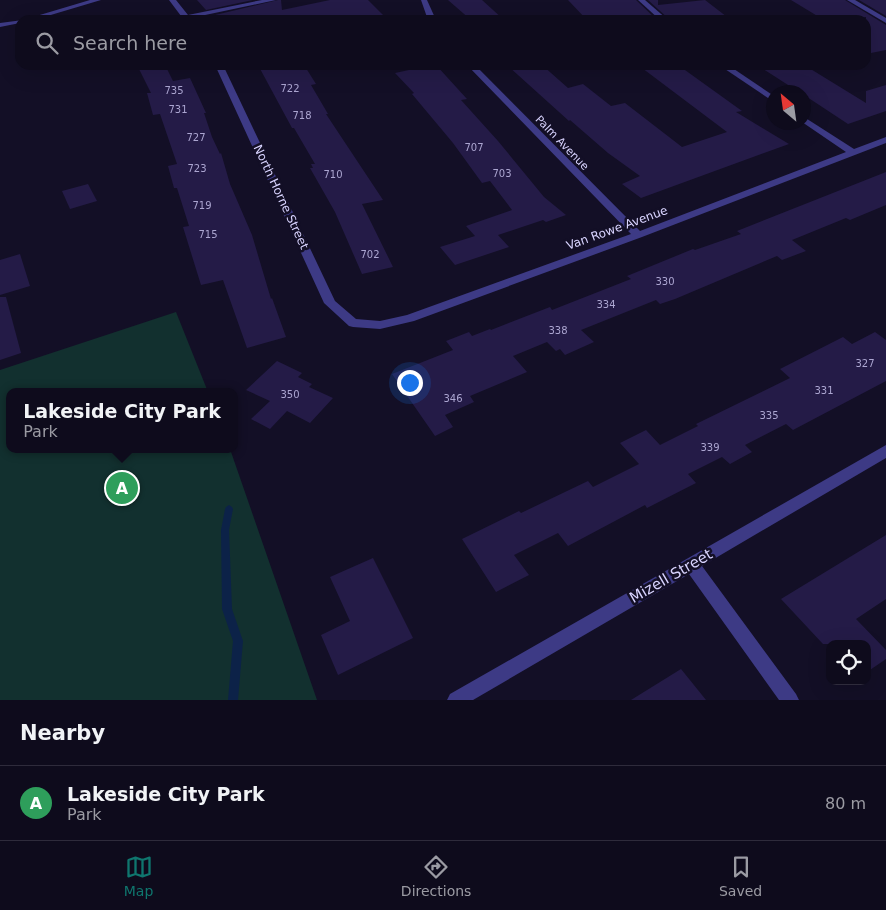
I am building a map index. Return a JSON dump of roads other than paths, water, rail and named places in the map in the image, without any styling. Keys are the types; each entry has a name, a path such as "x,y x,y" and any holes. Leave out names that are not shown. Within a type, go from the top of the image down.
{"street":[{"path":"44,15 98,0"},
{"path":"172,0 185,15"},
{"path":"206,15 273,0"},
{"path":"424,0 430,15"},
{"path":"641,0 658,15"},
{"path":"850,0 886,21"},
{"path":"0,25 15,22"},
{"name":"North Horne Street","path":"221,70 330,303 353,323"},
{"name":"Palm Avenue","path":"476,70 638,235"},
{"path":"730,70 766,95"},
{"path":"811,125 852,152"},
{"name":"Van Rowe Avenue","path":"353,323 380,325 410,318 638,235 886,140"},
{"name":"Mizell Street","path":"456,700 886,452"},
{"path":"691,564 790,700"}],"waterway":[{"path":"229,509 225,530 227,609 238,641 233,700"}],"place":[{"name":"Lakeside City Park","path":"122,488"}]}
